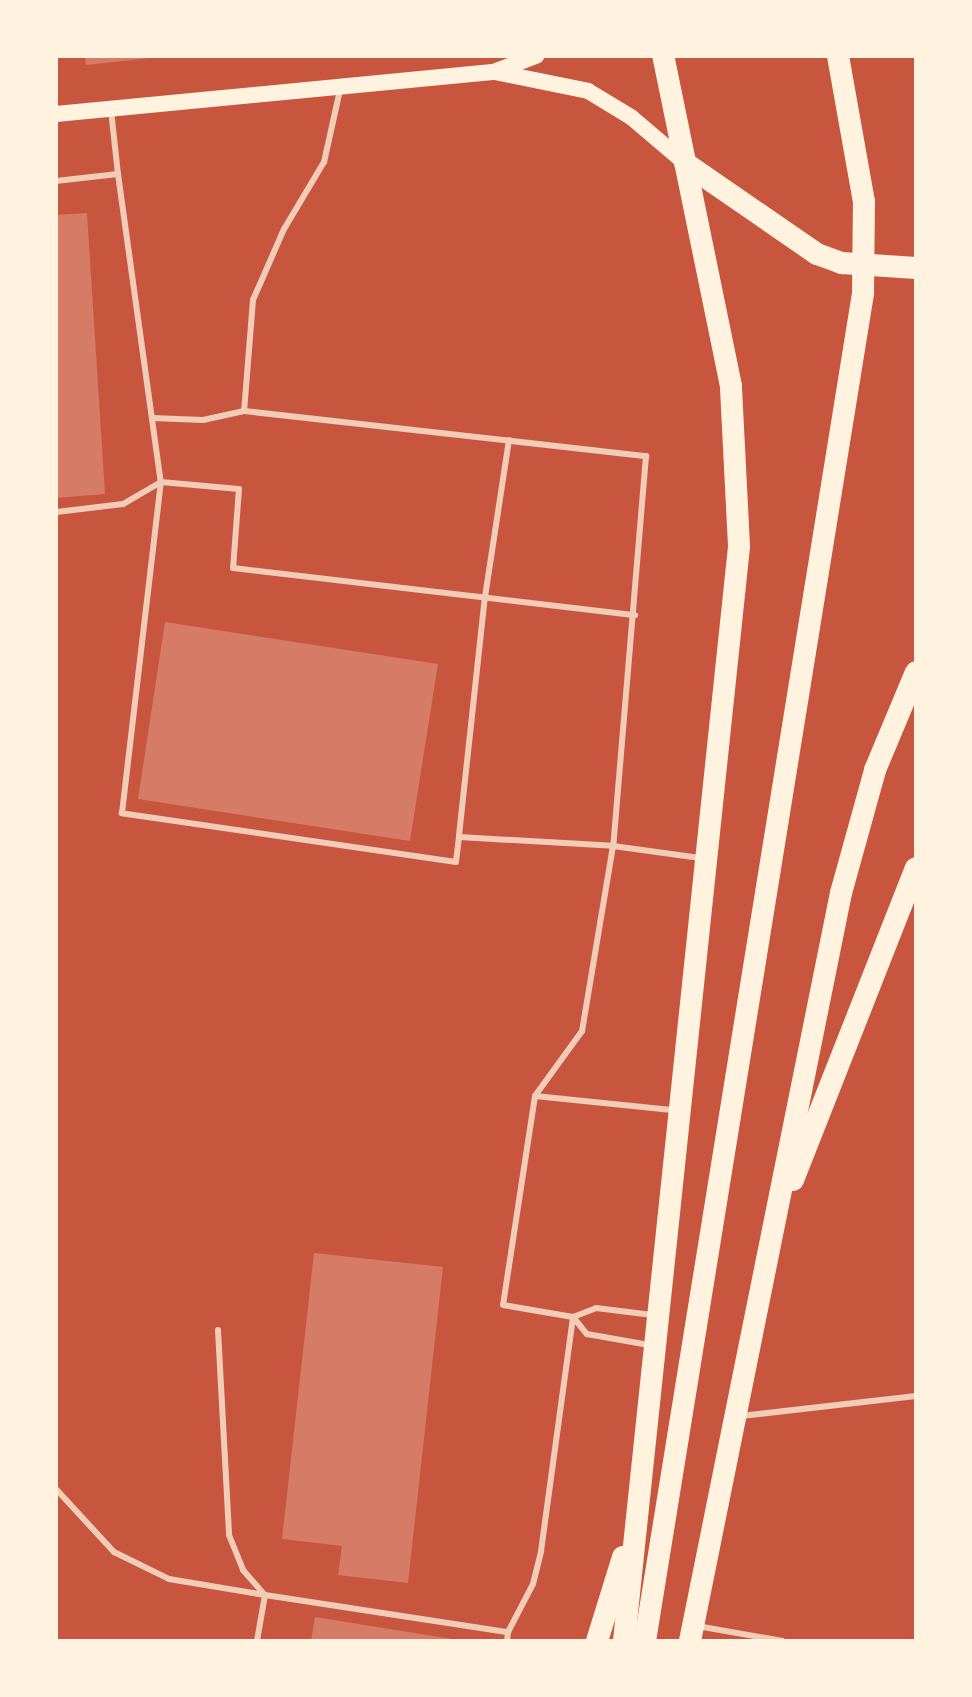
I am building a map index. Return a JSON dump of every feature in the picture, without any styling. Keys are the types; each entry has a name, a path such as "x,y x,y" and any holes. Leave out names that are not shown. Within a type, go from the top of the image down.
{"highway":[{"path":"624,1641 737,573 738,491 722,332 663,56"},
{"path":"645,1641 853,368 867,240 838,56"},
{"path":"685,163 790,240 817,254 853,264 916,268"},
{"path":"692,1633 857,826 915,674"},
{"path":"772,1234 916,868"},
{"path":"597,1641 635,1518"}],"main road":[{"path":"56,114 495,72 536,56"},
{"path":"495,72 588,91 631,117 685,163"}],"lane":[{"path":"244,411 253,300 284,229 324,162 341,87"},
{"path":"111,109 161,482 122,813 456,862 485,596 509,440"},
{"path":"56,181 118,174"},
{"path":"152,418 203,420 244,411 646,456 635,615 613,846 582,1031 535,1096 503,1305 573,1317 596,1308 659,1316"},
{"path":"56,512 123,504 161,482 239,489 233,568 635,615"},
{"path":"459,837 613,846 709,859"},
{"path":"535,1096 682,1111"},
{"path":"573,1317 587,1334 656,1346"},
{"path":"507,1641 508,1632 533,1584 541,1551 573,1317"},
{"path":"218,1330 229,1535 243,1570 265,1595"},
{"path":"734,1416 916,1396"},
{"path":"56,1489 114,1552 169,1579 508,1632"},
{"path":"257,1641 265,1595"},
{"path":"692,1633 783,1641"}],"building":[{"path":"85,56 151,56 151,58 86,65"},
{"path":"87,213 105,494 56,498 56,215"},
{"path":"165,622 438,664 410,841 138,799"},
{"path":"314,1253 443,1267 408,1583 338,1575 342,1546 282,1539"},
{"path":"315,1617 452,1639 452,1641 311,1641"}]}
